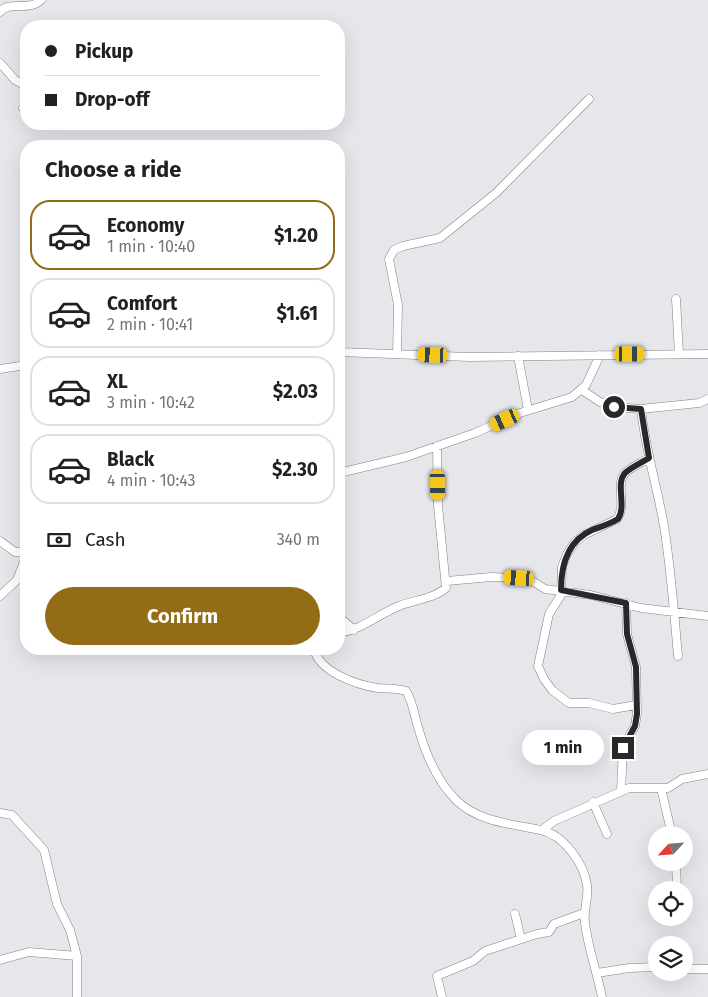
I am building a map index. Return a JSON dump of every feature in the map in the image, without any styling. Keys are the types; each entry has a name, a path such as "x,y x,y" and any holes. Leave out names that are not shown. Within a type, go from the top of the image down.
{"street":[{"path":"0,12 3,8 13,5 28,7 36,5 41,0"},
{"path":"0,63 15,80 20,83"},
{"path":"397,354 398,305 389,259 391,253 403,246 440,238 496,193 589,99"},
{"path":"676,299 679,354"},
{"path":"345,352 518,356 679,354 707,356"},
{"path":"345,473 393,461 475,434 528,410 572,397 582,390 600,355"},
{"path":"518,356 528,410"},
{"path":"0,369 20,366"},
{"path":"582,390 608,406 641,409 699,403 708,399"},
{"path":"641,409 649,458 664,526 675,611 678,656"},
{"path":"345,632 354,630 399,606 439,593 446,588 447,581 442,559 437,446"},
{"path":"636,705 613,709 589,703 569,703 557,696 544,679 538,666 549,614 558,602 561,590 562,567 572,547 589,532 618,519 622,507 623,477 627,471 649,458"},
{"path":"0,540 15,552 20,552"},
{"path":"0,596 17,580 20,572"},
{"path":"447,581 492,577 519,578 534,582 545,589 561,590 626,603 641,608 708,616"},
{"path":"621,792 623,748 635,726 636,705 636,667 627,634 626,603"},
{"path":"345,622 354,630"},
{"path":"316,655 325,667 340,675 369,686 406,691 412,704 422,740 440,780 463,806 498,821 542,830 564,844 581,865 588,887 584,913 602,997"},
{"path":"542,830 554,821 593,802 621,792 636,787 668,788 682,779 708,774"},
{"path":"661,788 670,826"},
{"path":"593,802 607,834"},
{"path":"0,813 12,815 44,850 57,904 70,930 77,956 77,997"},
{"path":"442,997 437,976 473,961 485,951 549,932 554,924 584,913"},
{"path":"515,914 521,939"},
{"path":"0,960 29,952 77,956"},
{"path":"597,974 629,968 648,967"},
{"path":"693,969 708,969"}],"route":[{"path":"614,407 641,409 649,458 624,474 622,482 622,507 618,519 589,532 575,542 567,554 562,567 561,590 591,594 626,603 625,623 636,667 637,714 635,726 623,748"}]}
